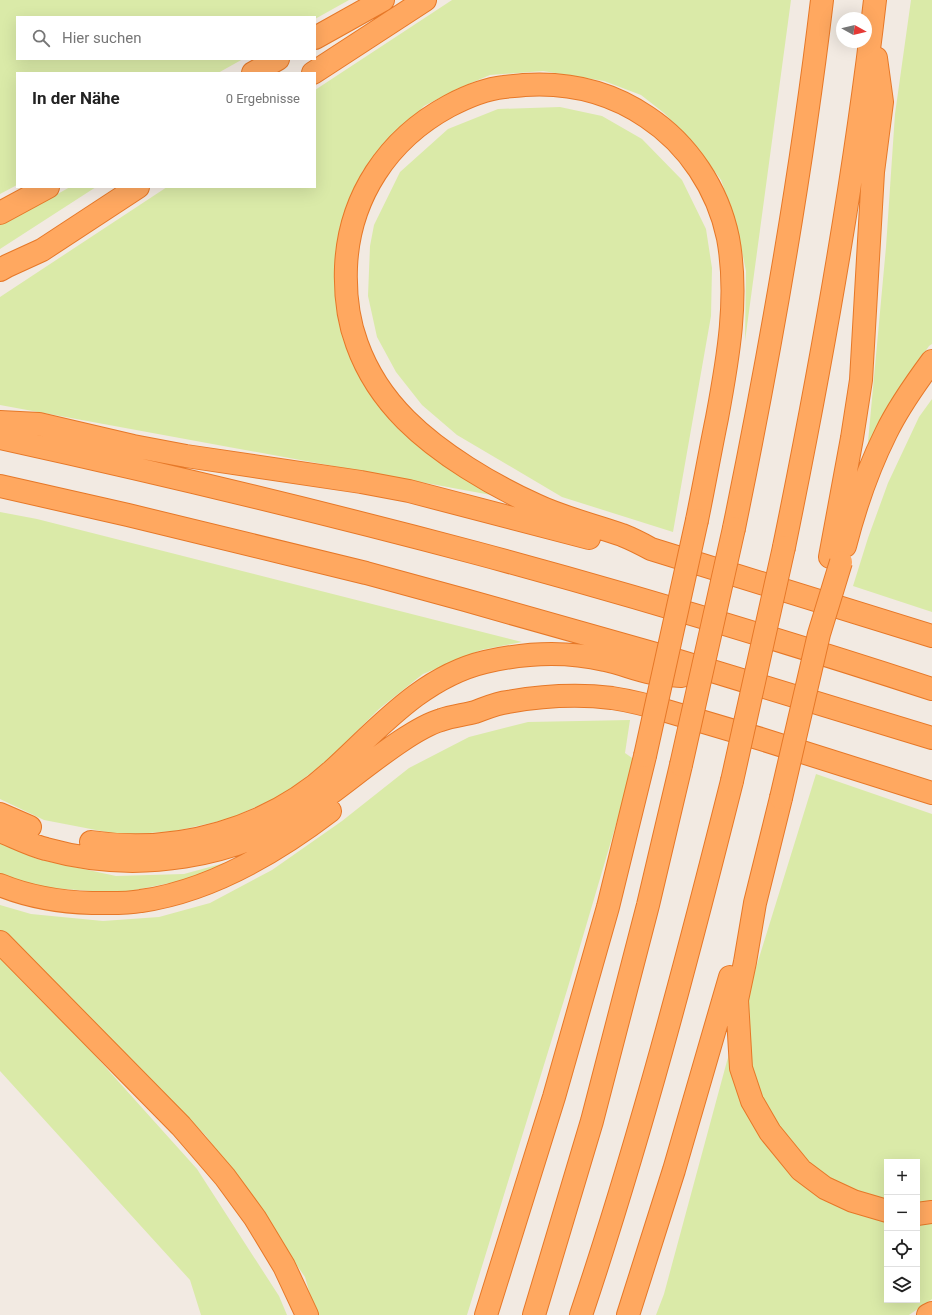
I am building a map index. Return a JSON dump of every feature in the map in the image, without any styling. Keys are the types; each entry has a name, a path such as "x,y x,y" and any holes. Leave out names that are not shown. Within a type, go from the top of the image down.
{"highway":[{"path":"316,37 383,0"},
{"path":"315,72 425,0"},
{"path":"534,1315 592,1121 648,905 734,528 772,335 792,218 814,69 822,0"},
{"path":"875,0 872,29 882,102 873,172 861,380 836,560 755,903 737,1000 741,1068 752,1101 770,1132 801,1170 825,1188 853,1201 884,1210"},
{"path":"581,1315 632,1153 666,1035 732,781 784,547 822,354 846,217 870,48"},
{"path":"255,72 276,60"},
{"path":"486,1315 554,1097 608,907 645,756 697,520 722,390 733,297 732,262 728,235 720,210 711,188 697,166 679,143 657,123 630,105 601,93 577,87 541,84 501,87 464,98 436,113 411,131 388,154 369,182 354,215 347,250 345,285 349,317 357,344 370,372 384,395 405,419 426,438 451,457 490,481 537,506 626,536 651,549 932,636"},
{"path":"0,213 46,188"},
{"path":"0,270 42,250 136,188"},
{"path":"0,286 14,276 42,250"},
{"path":"836,560 886,433 910,392 932,361"},
{"path":"0,422 39,424 133,446 186,456 409,491 622,547 651,549"},
{"path":"0,438 258,498 478,554 664,606 932,688"},
{"path":"0,486 136,516 373,575 656,654 932,738"},
{"path":"0,814 47,834 71,840 120,845 149,845 180,842 208,836 238,827 266,816 289,804 310,790 402,705 428,687 454,673 484,662 518,656 551,654 605,660 652,673 741,681"},
{"path":"0,831 44,848 68,854 120,861 150,861 183,857 212,851 244,842 295,817 314,805 414,732 440,720 475,712 504,702 540,697 577,696 613,698 644,704 932,794"},
{"path":"0,885 40,897 76,902 110,903 140,902 172,895 205,884 240,869 278,848 394,762 419,745 475,712"},
{"path":"628,1315 674,1170 734,962 755,903"},
{"path":"0,942 181,1126 225,1177 255,1218 284,1266 307,1315"},
{"path":"920,1214 932,1212"},
{"path":"928,1315 932,1312"}],"green space":[{"path":"0,0 349,0 316,18 316,16 16,16 16,60 241,60 220,72 16,72 16,186 0,194"},
{"path":"452,0 791,0 745,341 746,271 736,222 721,180 694,143 664,113 641,95 604,81 543,71 490,75 457,89 424,106 363,170 346,209 337,251 356,369 479,486 491,495 0,405 0,297 165,188 316,188 316,89"},
{"path":"911,0 932,0 932,344 929,346 885,411 867,453 886,247 895,114"},
{"path":"560,107 602,116 642,139 682,180 706,229 712,268 711,316 673,532 562,497 457,435 422,405 396,372 377,337 368,296 370,246 374,225 400,172 448,129 498,109"},
{"path":"68,188 94,188 0,249 0,225"},
{"path":"932,399 932,612 853,586 868,538 888,483 919,417"},
{"path":"0,512 37,519 522,642 481,650 423,674 379,709 330,758 284,794 229,819 175,831 122,835 44,820 0,799"},
{"path":"630,720 625,753 635,760 568,987 467,1315 316,1315 305,1277 206,1136 31,961 0,932 0,905 31,914 103,921 159,917 210,903 272,870 342,821 409,768 469,737 528,722"},
{"path":"816,774 932,814 932,1299 909,1315 656,1315 664,1294 727,1061"},
{"path":"0,843 37,859 116,876 184,874 228,862 185,880 120,893 36,887 0,877"},
{"path":"0,954 29,982 197,1169 279,1296 287,1315 201,1315 190,1280 0,1071"}]}
